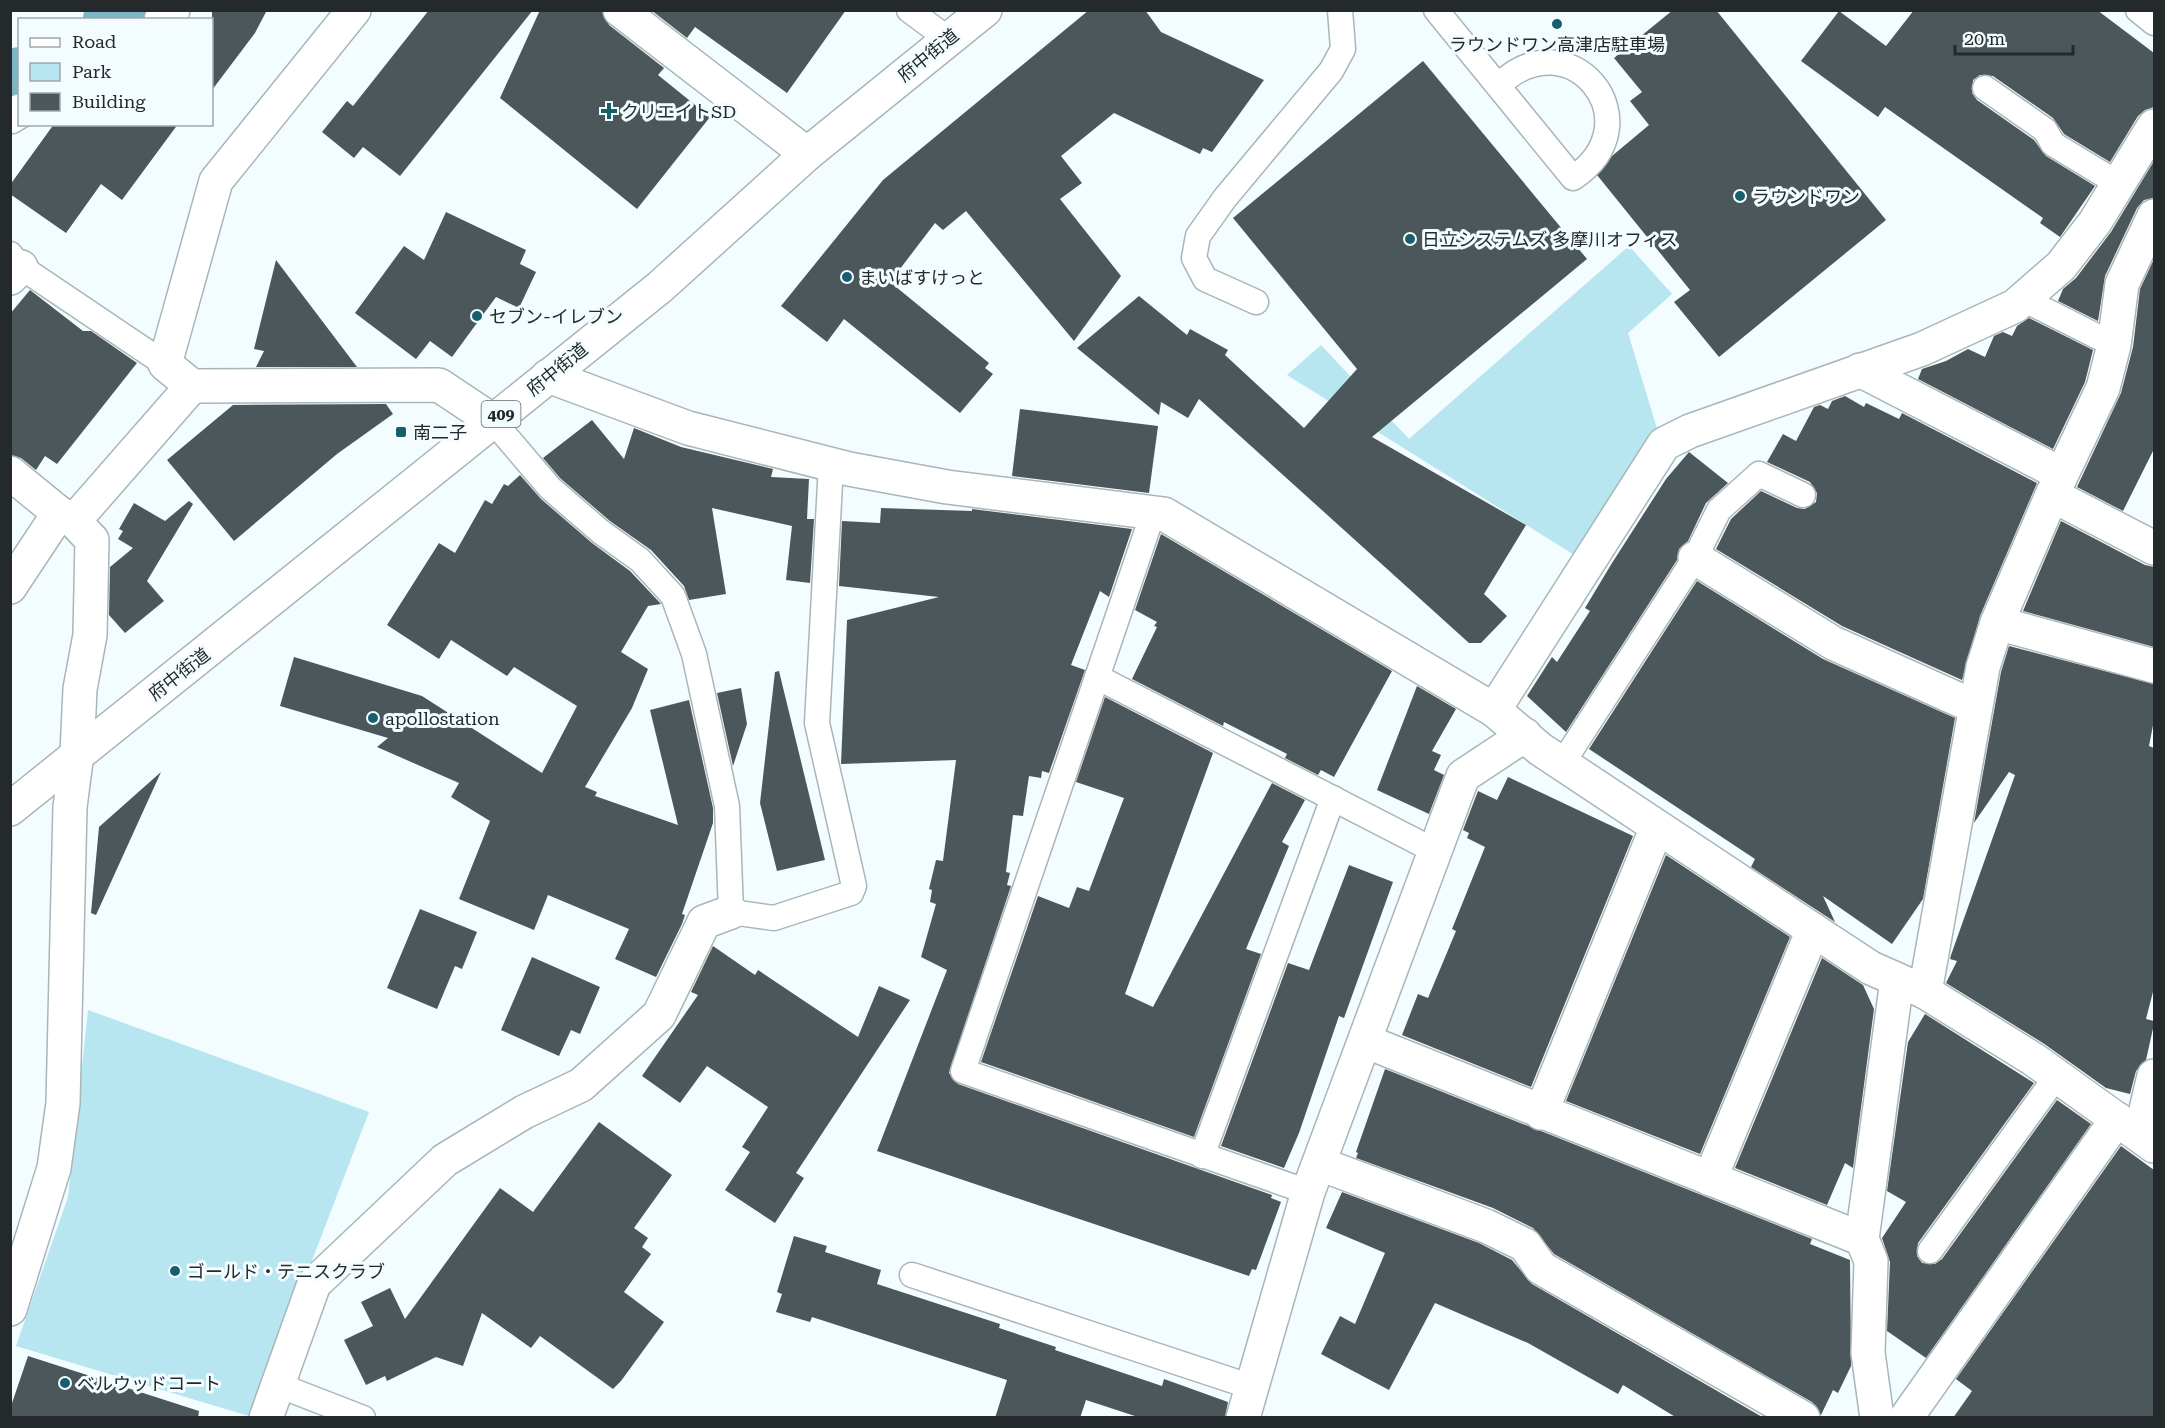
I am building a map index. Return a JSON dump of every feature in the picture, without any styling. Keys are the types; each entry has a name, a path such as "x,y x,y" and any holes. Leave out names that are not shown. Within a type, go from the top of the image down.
{"main road":[{"path":"354,10 216,181 165,364 192,386 439,385 493,421"},
{"path":"620,10 807,154"},
{"name":"府中街道","path":"10,809 660,287 807,154 985,10"},
{"path":"1494,710 1664,444 1690,431 1922,349 2014,306 2061,266 2095,222 2154,126"},
{"path":"1877,1418 1868,1353 1871,1261 1862,1239 1911,986 1983,668 1997,623 2056,484 2103,387 2114,345 2122,284 2154,216"},
{"path":"1860,370 2056,484 2154,548"},
{"path":"548,376 688,428 831,465 947,487 1164,514 1494,710 1562,764 1813,930 1871,968 1911,986 2032,1059 2137,1133"},
{"path":"10,586 67,517 192,386"},
{"path":"10,473 67,517 92,540 90,635 80,689 77,753 70,807 63,1103 54,1168 10,1309"},
{"path":"1695,558 1833,643 1975,707"},
{"path":"1997,623 2154,666"},
{"path":"1248,1402 1314,1178 1437,852 1463,776 1525,735"},
{"path":"1541,1113 1657,826"},
{"path":"267,1418 314,1284 445,1160 524,1112 580,1085 659,1016 704,922 731,912"},
{"path":"1710,1179 1813,930"},
{"path":"1365,1041 1862,1239"},
{"path":"1906,1418 2137,1133 2154,1076"},
{"path":"1314,1178 1486,1226 1525,1245 1541,1268 1803,1418"}],"lane":[{"path":"909,10 948,39"},
{"path":"1256,302 1205,279 1194,258 1198,236 1225,198 1331,71 1343,49 1340,10"},
{"path":"1436,10 1573,178 1589,168 1601,152 1607,134 1608,114 1602,96 1591,80 1577,69 1560,63 1542,62 1526,65 1510,74 1498,86"},
{"path":"2138,10 2154,23"},
{"path":"1985,88 2045,130 2053,144 2119,184"},
{"path":"14,266 165,364"},
{"path":"2023,299 2114,345"},
{"path":"493,421 550,488 602,532 640,560 673,596 694,654 727,806 731,912 774,918 851,893 854,886 817,723 831,465"},
{"path":"1562,764 1695,558 1719,510 1759,474 1803,495"},
{"path":"1153,513 963,1071 1202,1156 1314,1178"},
{"path":"1097,677 1437,852"},
{"path":"1202,1156 1334,798"},
{"path":"1930,1251 2056,1077"},
{"path":"912,1275 1248,1402"},
{"path":"278,1385 363,1418"}],"green space":[{"path":"1629,246 1672,294 1628,333 1658,432 1579,558 1287,375 1321,345 1409,439"},
{"name":"ゴールド・テニスクラブ","path":"88,1010 369,1112 252,1417 16,1346 68,1197"}],"building":[{"path":"212,10 267,10 255,33 213,89 213,18"},
{"path":"429,10 533,10 400,176 363,147 354,158 322,132 347,101 353,106"},
{"name":"クリエイトSD","path":"540,10 602,10 609,25 664,68 658,75 710,117 637,209 500,98"},
{"path":"651,10 846,10 787,93 695,27 687,38"},
{"path":"1089,10 1145,10 1161,32 1264,80 1212,152 1203,148 1200,154 1114,113 1061,156 1082,183 1060,199 1121,276 1074,341 966,211 943,230 935,223 890,282 989,363 985,368 993,374 960,413 844,319 827,342 781,306 883,180"},
{"name":"ラウンドワン","path":"1673,10 1716,10 1886,220 1719,357 1674,302 1690,290 1597,175 1612,156 1649,125 1630,101 1642,92 1614,58"},
{"path":"1914,10 2097,10 2154,53 2154,107 2138,116 2110,162 2064,134 2053,118 1993,76 1980,75 1973,80 1972,93 1977,100 2034,140 2046,156 2095,186 2060,237 2040,223 2043,218 1885,107 1878,117 1801,61 1839,11 1886,46"},
{"path":"1423,61 1587,259 1372,437 1526,525 1484,594 1507,616 1481,643 1469,643 1199,399 1188,418 1161,402 1159,415 1077,348 1139,296 1187,335 1190,329 1228,350 1225,355 1304,428 1357,369 1233,218"},
{"path":"53,126 177,126 122,200 101,184 66,233 10,194 10,185"},
{"path":"2154,161 2154,198 2144,200 2137,208 2105,276 2098,321 2058,301 2063,289 2076,278 2111,232"},
{"path":"446,212 526,250 520,264 536,272 519,308 496,297 452,357 430,341 416,359 355,313 404,246 424,260"},
{"path":"2154,259 2154,449 2123,511 2077,487 2121,393 2133,347 2140,289"},
{"path":"276,260 357,367 256,367 264,351 254,349"},
{"path":"30,290 83,331 91,331 137,363 57,464 45,456 36,470 21,458 10,455 10,314"},
{"path":"2029,318 2093,350 2085,382 2053,449 1918,379 1922,369 1946,361 1968,349 1985,357 1994,336 2003,332 2012,336 2017,326"},
{"path":"1845,396 1864,407 1866,403 1899,419 1902,413 2037,483 1980,616 1962,680 1842,626 1716,549 1731,519 1761,491 1797,508 1805,509 1816,502 1817,493 1810,482 1767,462 1783,434 1796,441 1814,407 1820,405 1828,409 1832,401"},
{"path":"386,404 393,414 337,454 234,541 167,460 233,405"},
{"path":"1020,409 1158,426 1149,493 1012,476"},
{"path":"592,420 624,459 634,428 681,447 773,469 771,477 809,479 807,519 814,519 810,583 786,580 792,526 712,508 726,594 689,600 684,586 651,550 610,521 560,478 543,458"},
{"path":"1689,452 1728,483 1706,503 1688,541 1679,549 1677,560 1566,732 1527,696 1552,657 1557,662 1590,611 1585,608 1612,563 1666,479"},
{"path":"520,475 541,499 592,543 630,571 661,604 648,606 621,652 648,669 632,708 585,787 597,792 595,796 678,825 650,710 689,700 713,808 713,823 682,914 685,915 682,924 656,977 615,959 629,929 548,895 534,930 459,899 490,821 451,797 459,783 377,747 388,738 280,706 294,657 422,696 542,773 577,706 514,667 507,676 451,640 439,659 387,625 439,543 455,553 485,500 492,504 504,484 508,486"},
{"path":"189,501 193,504 147,581 164,601 125,633 109,615 110,567 133,548 118,539 123,531 119,529 134,503 165,521"},
{"path":"881,508 972,511 972,509 1132,529 1109,597 1100,591 1071,665 1085,670 1049,773 1042,771 1041,778 1029,776 1023,816 1013,815 1006,872 1010,873 1007,885 1011,886 949,1073 958,1084 1272,1195 1271,1198 1281,1202 1256,1270 1252,1269 1249,1276 877,1151 947,970 921,957 936,904 930,902 932,890 929,889 936,860 943,861 956,760 841,764 847,620 939,597 839,586 842,521 880,523"},
{"path":"2061,521 2145,565 2154,567 2154,647 2023,611"},
{"path":"1161,534 1392,671 1334,777 1321,770 1318,775 1285,758 1287,754 1224,722 1223,726 1132,679 1157,627 1154,626 1157,622 1135,610"},
{"path":"1697,581 1823,659 1955,718 1923,899 1892,944 1823,896 1835,922 1751,867 1755,859 1589,749"},
{"path":"2009,646 2154,684 2154,720 2149,746 2154,748 2154,988 2146,1019 2154,1021 2154,1024 2146,1060 2136,1071 2130,1094 2106,1088 2043,1043 1946,983 1957,961 1950,959 1951,955 2015,775 2009,772 1974,823 2001,672"},
{"path":"779,671 825,860 777,871 760,803 775,672"},
{"path":"1417,686 1456,709 1432,751 1441,755 1434,770 1444,775 1429,814 1377,790"},
{"path":"741,688 747,724 733,766 717,693"},
{"path":"1105,697 1213,753 1125,994 1153,1007 1272,783 1305,800 1282,842 1289,846 1246,949 1261,954 1194,1137 981,1062 1038,896 1069,908 1077,887 1089,891 1124,798 1076,782"},
{"path":"161,772 96,915 91,913 99,827"},
{"path":"1508,777 1633,836 1531,1087 1402,1035 1418,994 1428,998 1456,931 1452,929 1485,847 1467,838 1469,833 1463,830 1478,791 1497,800"},
{"path":"1666,855 1790,937 1700,1154 1566,1101"},
{"path":"1349,865 1393,882 1344,1018 1339,1016 1299,1133 1284,1168 1221,1146 1288,963 1309,970"},
{"path":"420,909 477,932 462,969 455,966 437,1009 387,988"},
{"path":"713,946 755,975 758,970 858,1037 879,986 910,1000 796,1173 804,1178 775,1223 725,1190 750,1152 742,1147 768,1107 707,1066 680,1103 642,1076 698,995 691,992"},
{"path":"532,957 600,987 580,1034 571,1030 559,1056 501,1030"},
{"path":"1822,958 1863,985 1874,1009 1853,1168 1845,1163 1827,1205 1735,1168"},
{"path":"1925,1014 2034,1083 1918,1243 1917,1256 1922,1263 1935,1264 1942,1259 2057,1100 2091,1124 1926,1358 1887,1331 1890,1262 1882,1238 1906,1202 1887,1191 1908,1042"},
{"path":"1385,1069 1812,1239 1810,1244 1850,1260 1851,1366 1838,1393 1833,1390 1821,1415 1812,1402 1554,1254 1533,1228 1493,1208 1356,1158 1358,1153 1356,1152"},
{"path":"599,1122 672,1175 634,1228 648,1238 642,1247 651,1254 624,1292 664,1322 621,1381 613,1389 540,1336 531,1348 482,1313 463,1366 436,1357 387,1381 385,1376 366,1385 344,1340 373,1326 361,1302 390,1288 405,1319 500,1188 533,1212"},
{"path":"2121,1146 2154,1170 2154,1418 1953,1418 1972,1391 1956,1379"},
{"path":"1342,1192 1479,1243 1512,1260 1532,1284 1764,1418 1677,1418 1623,1385 1618,1394 1528,1343 1435,1303 1389,1390 1321,1354 1340,1316 1355,1324 1385,1253 1326,1228"},
{"path":"794,1236 827,1246 825,1252 881,1270 877,1284 1000,1324 999,1328 1056,1347 1055,1350 1162,1386 1164,1379 1228,1402 1225,1418 1141,1418 1086,1400 1080,1418 995,1418 1007,1380 812,1317 810,1322 776,1312 782,1294 777,1292"},
{"name":"ベルウッドコート","path":"28,1356 199,1411 198,1418 10,1418 10,1409"}],"waterway":[{"path":"122,18 133,10"},
{"path":"10,89 18,84"}],"place":[{"name":"ラウンドワン高津店駐車場","path":"1557,24"},
{"name":"クリエイトSD","path":"609,111"},
{"name":"ラウンドワン","path":"1740,196"},
{"name":"日立システムズ 多摩川オフィス","path":"1410,239"},
{"name":"まいばすけっと","path":"847,277"},
{"name":"セブン-イレブン","path":"477,316"},
{"name":"南二子","path":"401,432"},
{"name":"apollostation","path":"373,718"},
{"name":"ゴールド・テニスクラブ","path":"175,1271"},
{"name":"ベルウッドコート","path":"65,1383"}]}
